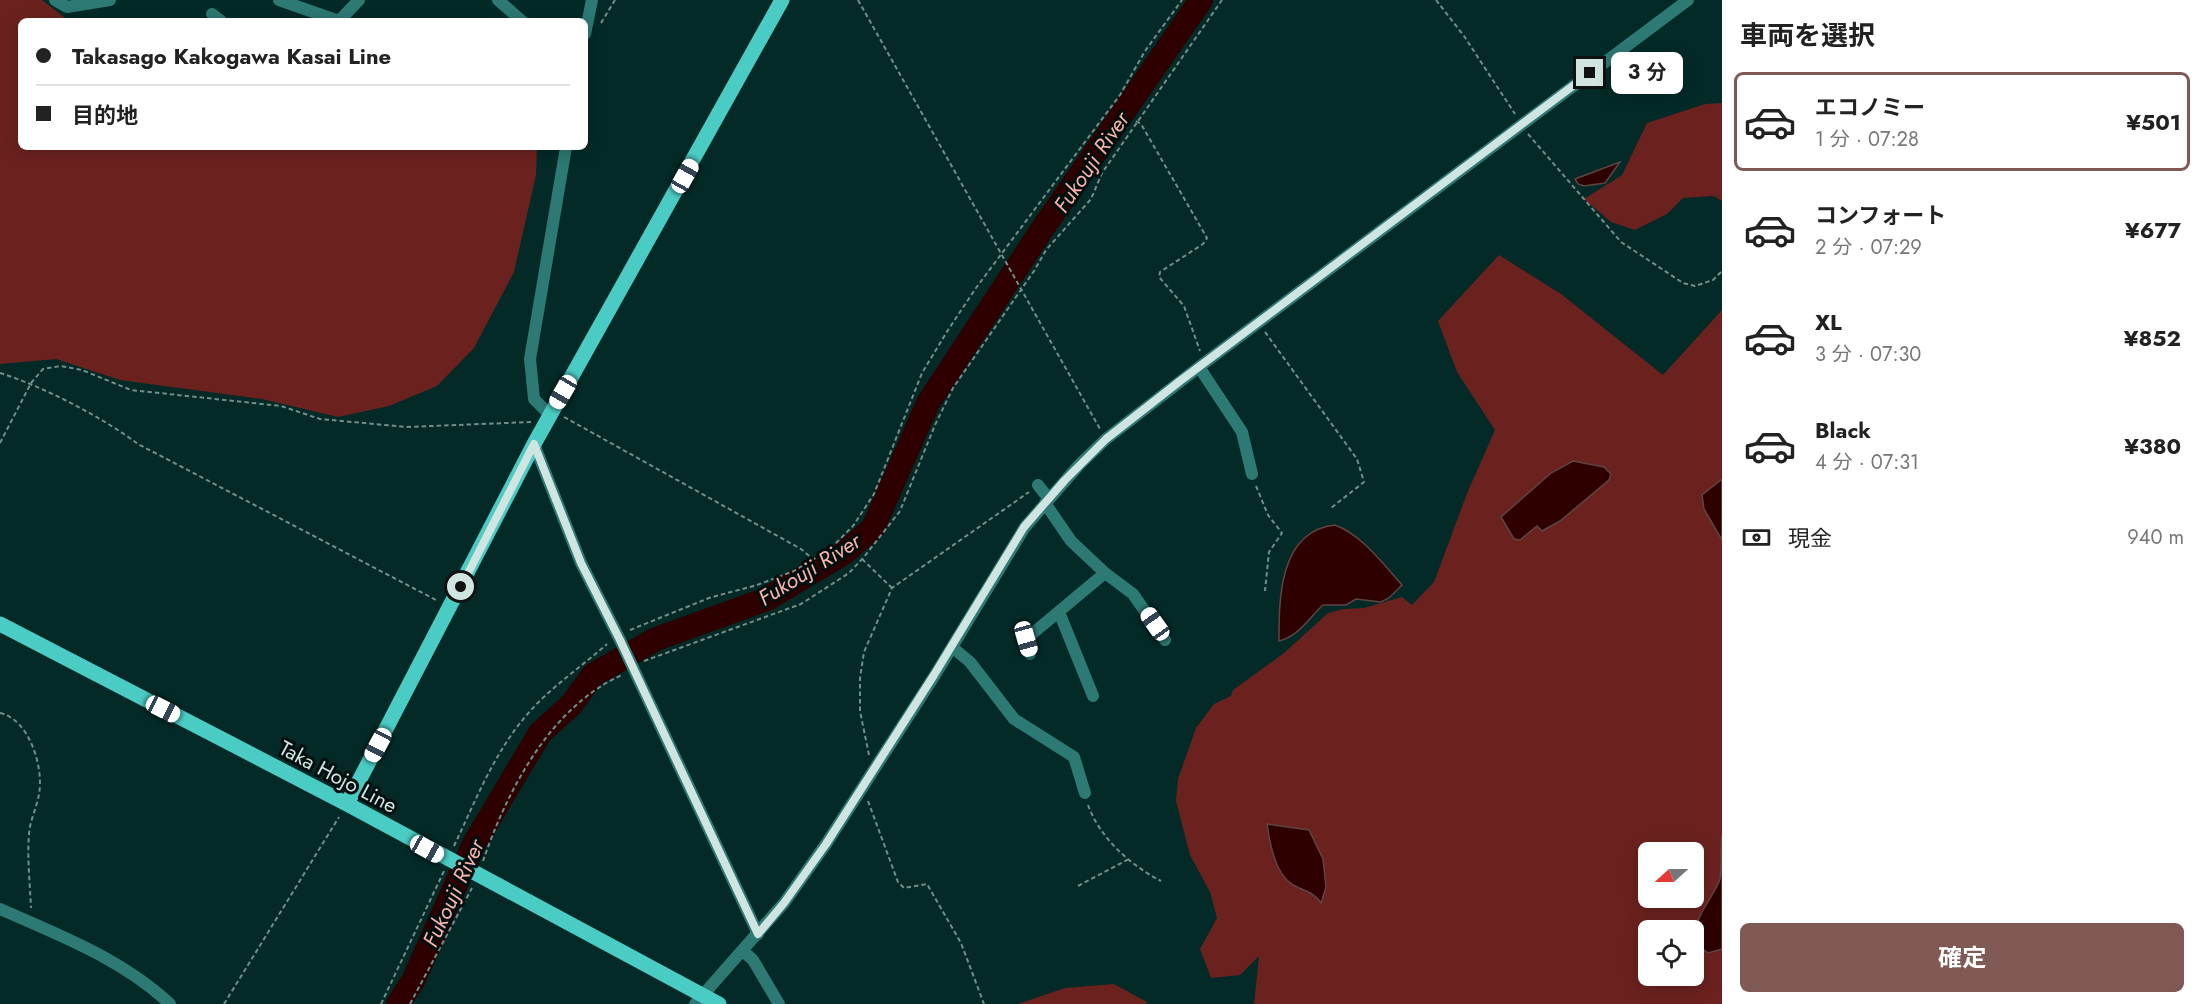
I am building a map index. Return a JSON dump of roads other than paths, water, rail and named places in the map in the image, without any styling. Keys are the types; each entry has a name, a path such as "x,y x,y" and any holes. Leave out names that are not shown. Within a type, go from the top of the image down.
{"main road":[{"path":"347,804 548,418 782,0"},
{"name":"Taka Hojo Line","path":"0,624 347,804 699,1000 719,1004"}],"street":[{"path":"55,0 67,7 110,0"},
{"path":"279,0 330,18"},
{"path":"342,18 359,0"},
{"path":"498,0 519,18"},
{"path":"588,19 592,0"},
{"path":"699,1000 784,903 826,844 952,647 1024,527 1106,439 1202,364 1689,0"},
{"path":"548,418 534,399 530,358 565,150"},
{"path":"1202,364 1242,432 1252,474"},
{"path":"534,444 581,563 619,638 758,934"},
{"path":"1038,485 1071,542 1105,573 1133,594 1165,640"},
{"path":"1030,654 1026,639 1105,573"},
{"path":"1059,612 1093,696"},
{"path":"952,647 970,662 1014,719 1074,757 1084,793"},
{"path":"0,909 78,943 128,971 170,1004"},
{"path":"743,951 753,960 779,1004"}],"waterway":[{"name":"Fukouji River","path":"398,1004 413,981 474,844 540,733 571,705 593,675 656,639 767,599 844,553 873,528 928,403 1041,231 1201,0"}]}
